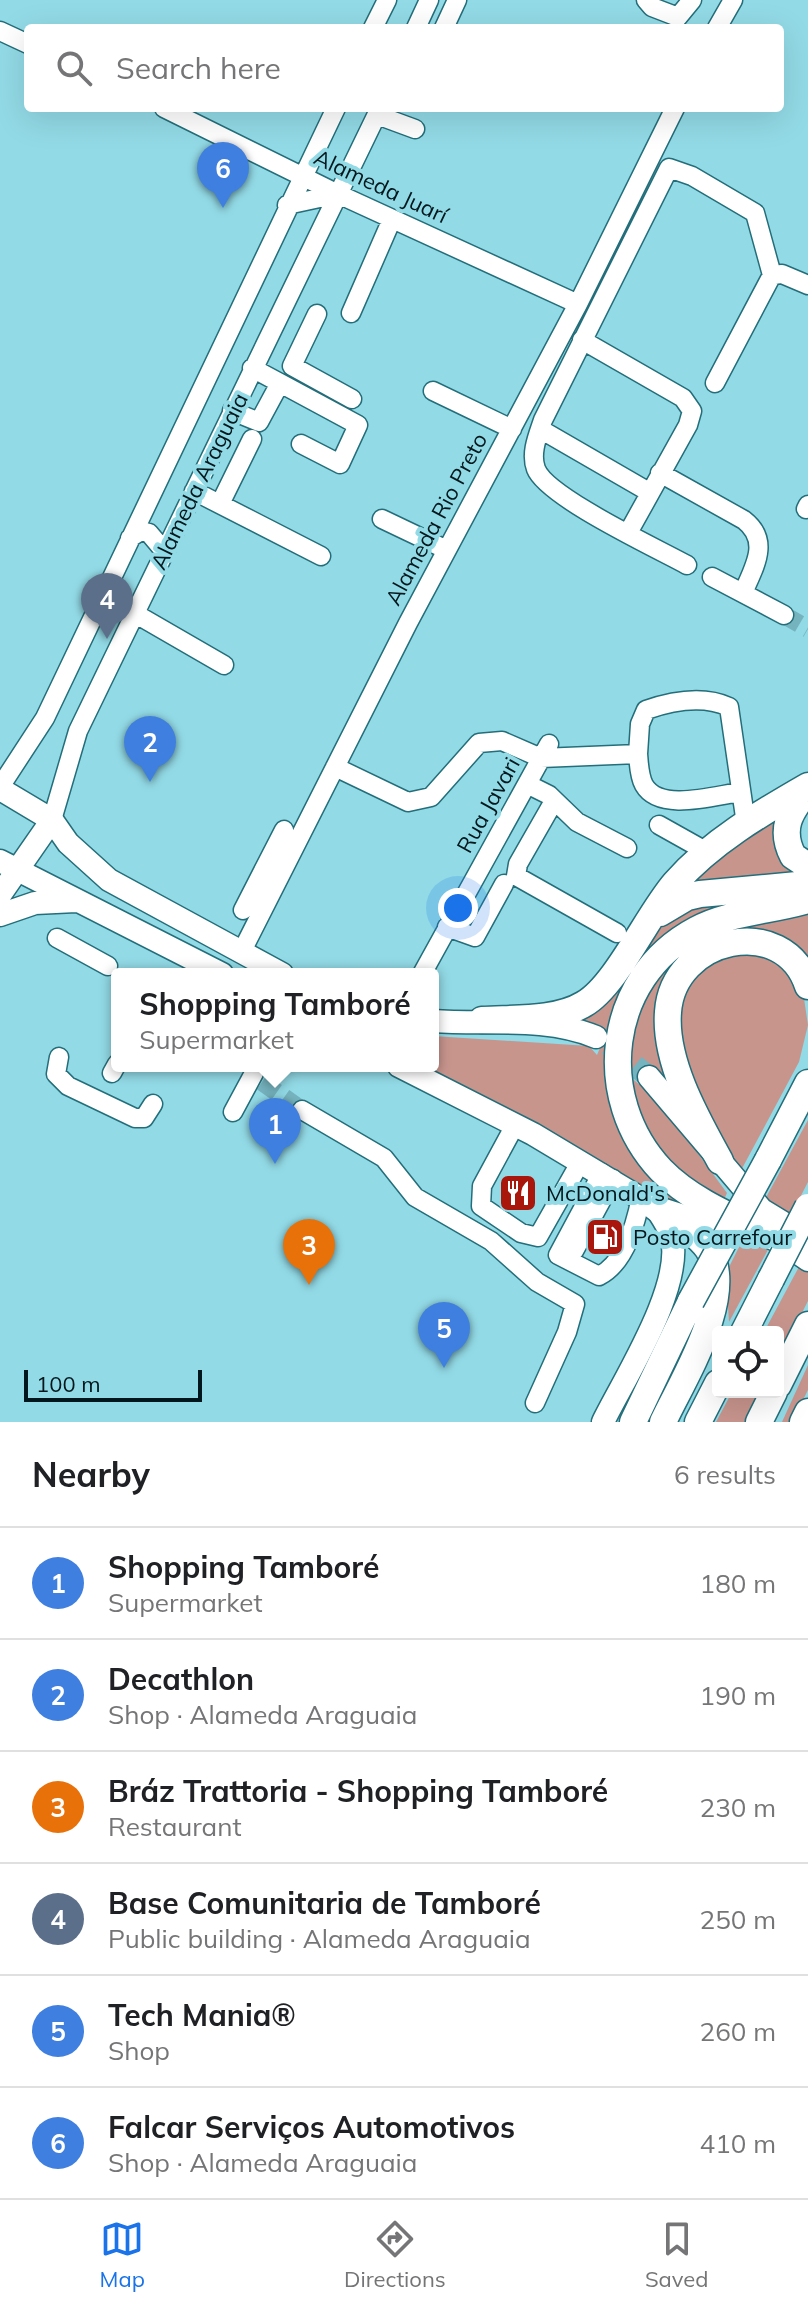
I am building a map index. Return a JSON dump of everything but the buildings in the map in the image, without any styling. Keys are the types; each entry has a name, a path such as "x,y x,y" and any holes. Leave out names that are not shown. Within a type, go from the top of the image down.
{"highway":[{"path":"482,1020 559,1013 586,1003 610,979 676,882 746,824 808,788"},
{"path":"808,788 794,807 785,830 793,856 808,866"},
{"path":"647,922 687,897 808,884"},
{"path":"776,1238 686,1190 663,1172 641,1147 629,1126 619,1093 618,1045 636,987 677,942 697,929 724,920 808,900"},
{"path":"720,1161 700,1125 673,1054 667,1013 678,978 687,965 713,947 742,941 773,948 787,957 808,986"},
{"path":"633,1422 691,1301 805,1088 808,1062"},
{"path":"648,1202 709,1251 717,1284 711,1316 663,1422"},
{"path":"747,1326 808,1207"},
{"path":"784,1373 808,1325"},
{"path":"698,1422 712,1395"},
{"path":"759,1422 771,1398"},
{"path":"803,1422 808,1412"}],"main road":[{"path":"0,788 52,820 68,843 109,880 270,968"},
{"name":"Alameda Araguaia","path":"0,895 10,866 52,820"},
{"path":"10,866 210,968"},
{"path":"0,915 35,903 77,901"},
{"path":"439,1021 482,1020 574,1030 596,1037"},
{"path":"411,1072 581,1161 648,1202 699,1221 776,1238 808,1260"},
{"path":"649,1077 762,1210 808,1238"},
{"path":"603,1422 655,1317 671,1270 671,1236 648,1202"}],"street":[{"path":"375,24 387,0"},
{"path":"418,24 429,0"},
{"path":"446,24 457,0"},
{"path":"646,0 652,7 678,17 692,0"},
{"path":"719,24 733,0"},
{"path":"0,31 24,42"},
{"name":"Alameda Juarí","path":"172,112 338,194 578,304"},
{"name":"Alameda Araguaia","path":"0,788 45,718 301,175 334,112"},
{"name":"Alameda Rio Preto","path":"241,953 245,911 335,767 578,304 673,112"},
{"path":"374,114 415,129"},
{"name":"Alameda Araguaia","path":"52,820 78,731 374,114"},
{"path":"687,565 542,480 534,465 540,429 669,168 692,176 755,213 772,275 715,383"},
{"path":"287,205 338,194"},
{"path":"351,313 392,219"},
{"path":"772,275 782,274 808,285"},
{"path":"317,314 292,366 294,370 352,399"},
{"path":"268,334 299,350"},
{"path":"582,340 683,398 692,411 688,425 628,533"},
{"path":"252,368 358,425 340,464 301,444"},
{"path":"232,411 259,422 280,383"},
{"path":"433,391 512,429"},
{"path":"540,429 649,492"},
{"path":"220,504 252,439"},
{"path":"660,473 744,520 755,531 760,552 743,593"},
{"path":"194,491 321,556"},
{"path":"382,519 447,550"},
{"path":"130,538 141,531 149,533 165,552"},
{"path":"712,577 784,615"},
{"path":"134,613 224,665"},
{"path":"741,792 680,800 658,798 642,782 638,754 640,724 646,710 670,701 716,701 729,707 746,824"},
{"path":"335,767 408,802 431,797 479,743 502,741 545,751 638,754"},
{"name":"Rua Javari","path":"425,968 545,751"},
{"path":"527,784 549,795 577,822 627,848"},
{"path":"554,801 518,864 516,876 617,933"},
{"path":"659,825 709,853"},
{"path":"245,911 284,830"},
{"path":"447,927 475,937 504,884"},
{"path":"57,938 108,966"},
{"path":"59,1057 56,1074 68,1086 135,1118 144,1118 153,1104"},
{"path":"233,1112 254,1073"},
{"path":"302,1110 384,1158 415,1197 491,1241 537,1282 575,1304 535,1403"},
{"path":"515,1125 482,1186 481,1206 521,1233 538,1237 581,1161"},
{"path":"608,1176 558,1255 599,1276 610,1270 648,1202"}],"shaded area":[{"path":"776,813 807,874 685,891 694,877"},
{"path":"748,897 660,951 608,1080 707,1211 648,1196 582,1151 428,1072 439,1072 439,1036 589,1046 597,1055 606,1033 580,1021 602,1008 655,929 691,902"},
{"path":"808,912 808,974 769,942 673,974 680,1093 641,1060 628,1075 625,1064 643,997 681,952 715,932"},
{"path":"728,950 770,956 802,985 808,1025 799,1062 738,1176 696,1102 673,1018 690,971"},
{"path":"628,1075 660,1102 727,1193 722,1204 649,1147"},
{"path":"808,1120 808,1182 789,1219 763,1203"},
{"path":"746,1233 770,1246 729,1322 726,1273"},
{"path":"801,1263 808,1267 808,1301 784,1348 784,1326 767,1326"},
{"path":"808,1365 808,1390 792,1422 782,1422"},
{"path":"729,1398 758,1398 746,1422 716,1422"}],"tunnel":[{"path":"784,615 808,629"},
{"path":"609,1045 649,1077"},
{"path":"262,1082 302,1110"}],"place":[{"name":"Falcar Serviços Automotivos","path":"223,208"},
{"name":"Base Comunitaria de Tamboré","path":"107,639"},
{"name":"Decathlon","path":"150,782"},
{"name":"Shopping Tamboré","path":"275,1164"},
{"name":"McDonald's","path":"518,1193"},
{"name":"Posto Carrefour","path":"605,1237"},
{"name":"Bráz Trattoria - Shopping Tamboré","path":"309,1285"},
{"name":"Tech Mania®","path":"444,1368"}]}
